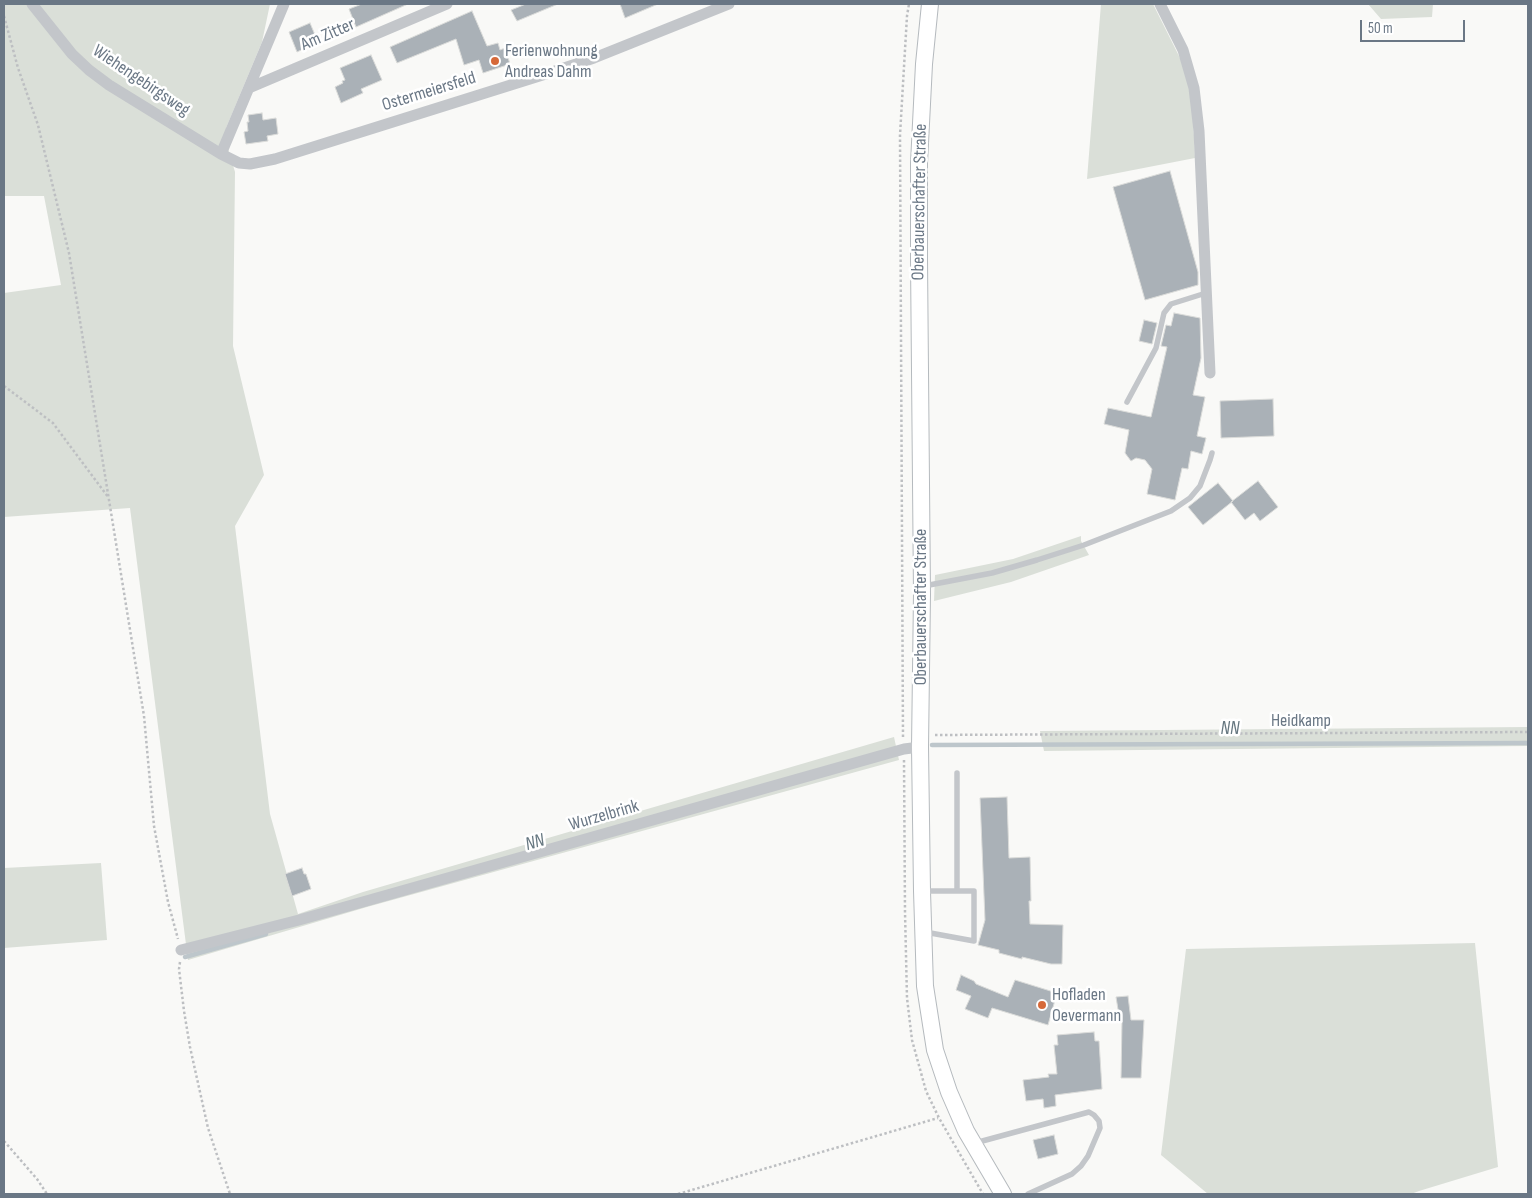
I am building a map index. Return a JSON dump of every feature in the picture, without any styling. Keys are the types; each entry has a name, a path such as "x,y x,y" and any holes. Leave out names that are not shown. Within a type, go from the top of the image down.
{"main road":[{"name":"Oberbauerschafter Straße","path":"930,4 924,64 919,163 922,587 920,741 925,986 935,1050 948,1092 973,1143 1003,1194"}],"street":[{"name":"Wiehengebirgsweg","path":"32,4 72,54 89,70 109,85 221,154"},
{"name":"Am Zitter","path":"221,154 284,4"},
{"name":"Am Zitter","path":"250,88 447,4"},
{"name":"Ostermeiersfeld","path":"221,154 239,163 250,164 275,159 549,74 729,4"},
{"path":"1160,4 1183,50 1194,88 1199,131 1210,373"},
{"name":"Wurzelbrink","path":"181,950 299,920 904,749 920,741"}],"lane":[{"path":"1127,402 1156,348 1164,313 1171,304 1206,293"},
{"path":"922,587 992,573 1038,560 1084,545 1171,511 1190,498 1200,486 1212,453"},
{"path":"957,773 957,892"},
{"path":"922,891 957,892 974,890 974,941 923,932"},
{"path":"973,1143 1089,1112 1094,1115 1099,1121 1100,1128 1088,1156 1081,1166 1072,1174 1028,1194"}],"path":[{"path":"4,16 18,68 38,125 69,253 144,716 154,826 168,902 181,950 180,969 190,1047 208,1128 230,1194"},
{"path":"4,386 53,423 109,498"},
{"name":"Heidkamp","path":"920,741 1043,734 1528,732"},
{"path":"678,1194 958,1112"},
{"path":"4,1141 37,1179 47,1194"}],"shaded area":[{"path":"4,4 270,4 262,42 226,128 226,142 235,172 233,346 264,475 235,526 270,814 298,914 363,892 894,737 899,760 367,907 188,960 130,508 4,517 4,293 61,285 44,196 4,196"},
{"path":"1101,4 1153,4 1184,66 1192,91 1195,158 1087,179"},
{"path":"1368,4 1433,4 1432,17 1381,19"},
{"path":"1081,536 1081,541 1089,555 1011,582 934,601 935,575 1013,559"},
{"path":"1528,727 1528,746 1044,751 1040,731"},
{"path":"101,863 107,940 4,948 4,868"},
{"path":"1475,943 1498,1167 1411,1194 1208,1194 1161,1155 1186,949"}],"building":[{"path":"362,4 408,4 356,27 349,9"},
{"path":"526,4 558,4 517,21 511,10"},
{"path":"620,4 658,4 625,18"},
{"path":"472,11 487,46 498,43 500,50 505,48 510,64 483,73 479,60 464,65 456,39 397,63 390,47"},
{"path":"310,23 318,42 297,52 289,32"},
{"path":"371,55 382,80 361,89 363,93 341,103 335,87 345,80 340,68"},
{"path":"262,113 263,120 276,118 278,134 267,136 268,141 246,144 244,132 248,131 248,115"},
{"path":"1170,171 1198,272 1198,285 1145,300 1113,187"},
{"path":"1174,313 1200,318 1201,358 1193,395 1205,397 1197,436 1206,438 1202,454 1191,451 1188,469 1182,468 1175,500 1147,494 1152,469 1145,460 1136,458 1131,461 1125,453 1129,430 1104,424 1108,408 1151,417 1167,347 1161,346 1166,325 1171,326"},
{"path":"1144,320 1157,323 1152,344 1139,341"},
{"path":"1273,399 1274,436 1221,438 1220,401"},
{"path":"1258,481 1278,507 1260,521 1254,513 1245,520 1231,502"},
{"path":"1218,483 1233,501 1203,525 1188,507"},
{"path":"1007,797 1009,858 1030,857 1030,924 1063,925 1062,964 1051,964 1022,957 1022,959 999,953 999,950 978,945 985,920 980,798"},
{"path":"302,868 311,889 292,896 285,874"},
{"path":"961,975 974,981 976,984 1008,997 1015,980 1057,993 1048,1025 992,1008 988,1018 965,1009 971,996 956,990"},
{"path":"1128,996 1131,1020 1144,1020 1141,1078 1121,1078 1122,1021 1120,1022 1116,997"},
{"path":"1094,1032 1095,1041 1099,1041 1102,1089 1055,1095 1056,1106 1044,1108 1043,1099 1026,1101 1023,1080 1049,1077 1048,1074 1057,1074 1054,1045 1058,1045 1057,1035"},
{"path":"1054,1135 1058,1154 1038,1159 1033,1140"}],"waterway":[{"name":"NN","path":"932,745 1528,743"},
{"name":"NN","path":"185,957 266,934"}],"place":[{"name":"Ferienwohnung Andreas Dahm","path":"495,61"},
{"name":"Hofladen Oevermann","path":"1042,1005"}]}
